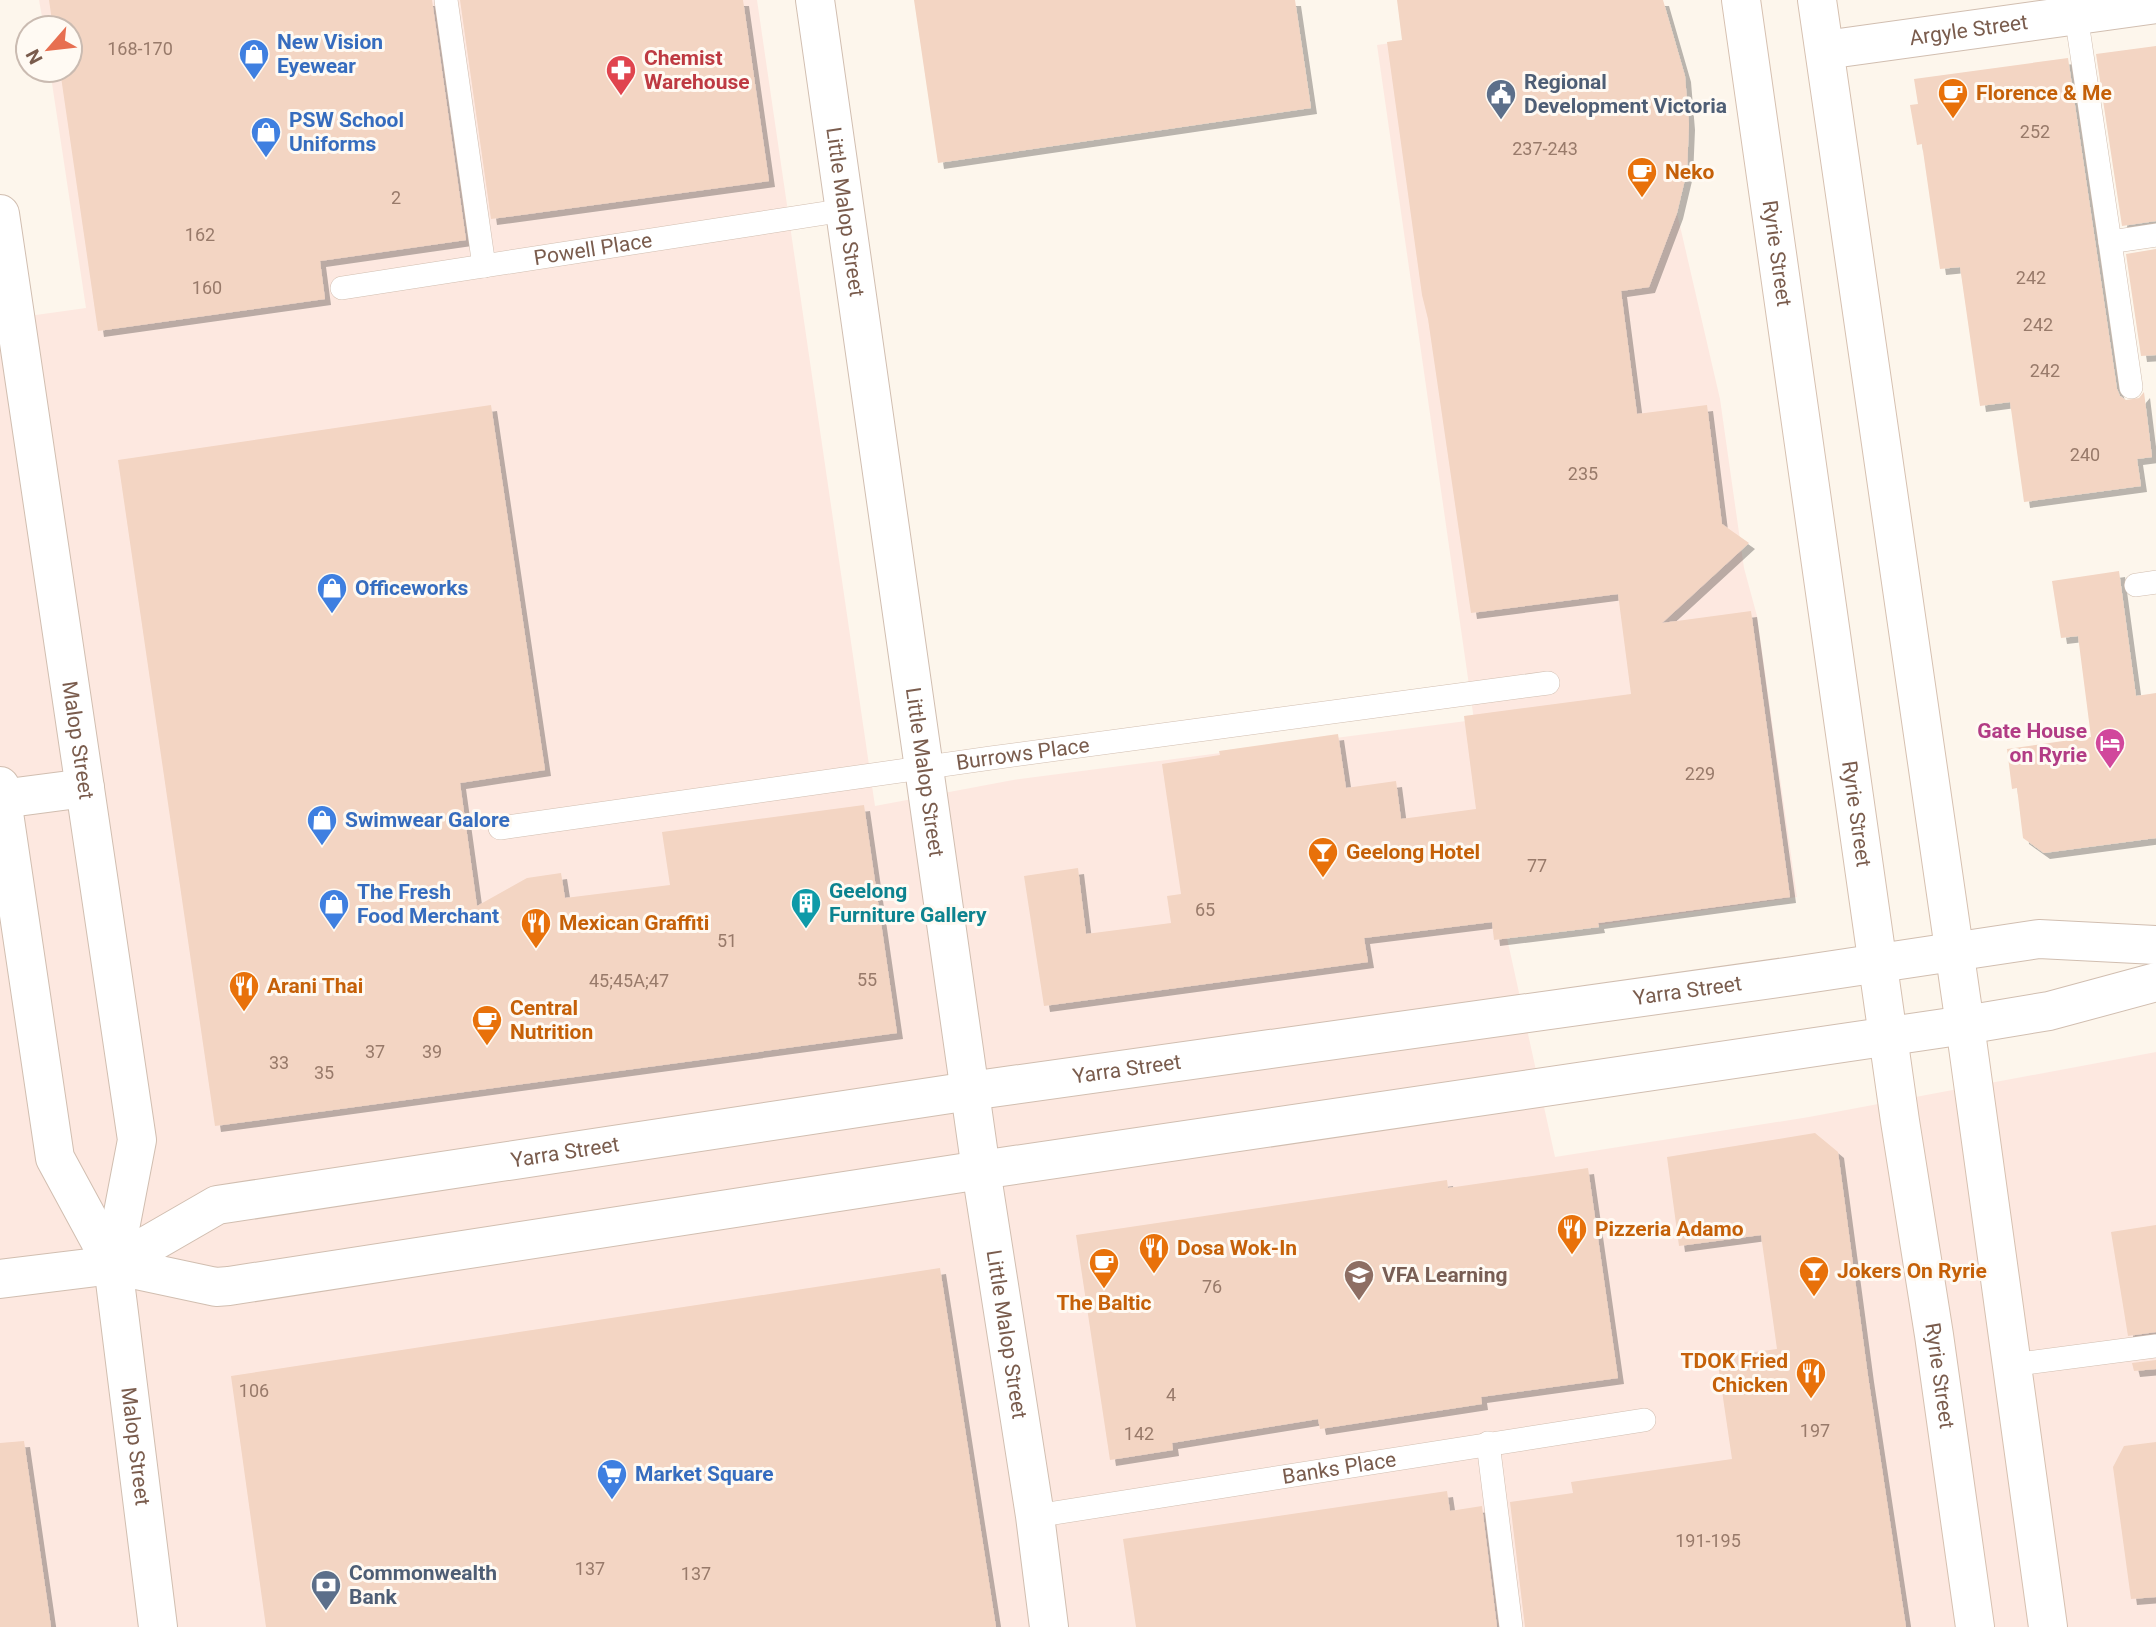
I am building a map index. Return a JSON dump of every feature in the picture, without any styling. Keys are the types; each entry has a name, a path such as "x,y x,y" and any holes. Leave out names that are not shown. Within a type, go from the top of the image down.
{"street":[{"name":"Little Malop Street","path":"814,0 1049,1627"},
{"name":"Ryrie Street","path":"1741,0 1877,964 1934,1335 1975,1627"},
{"path":"1818,0 2048,1627"},
{"name":"Argyle Street","path":"1825,50 2156,4"},
{"name":"Malop Street","path":"0,214 136,1140 113,1265 158,1627"},
{"path":"1,793 85,789"},
{"name":"Malop Street","path":"1,793 55,1158 113,1265"},
{"name":"Yarra Street","path":"113,1265 216,1205 970,1091 2039,939 2156,945"},
{"name":"Yarra Street","path":"0,1279 113,1265 216,1287 229,1286 981,1170 1965,1025 2049,1011 2156,982"}],"lane":[{"path":"446,0 484,266"},
{"path":"2076,15 2131,387"},
{"name":"Powell Place","path":"342,288 845,210"},
{"path":"2110,242 2156,235"},
{"name":"Burrows Place","path":"500,828 1548,684"},
{"path":"2011,1365 2156,1346"},
{"name":"Banks Place","path":"1035,1516 1644,1420"},
{"path":"1488,1443 1511,1627"}],"shaded area":[{"path":"39,0 757,0 875,806 1013,780 1474,720 1377,45 1663,3 1685,76 1689,124 1687,171 1677,213 1720,399 1744,568 1757,616 1797,897 1507,938 1555,1157 1809,1117 2156,1052 2156,1627 0,1627 0,320 86,308 52,84 84,84 84,14 42,14"}],"building":[{"path":"49,0 432,0 466,240 320,261 325,299 98,331 62,84 84,84 84,14 51,14"},
{"name":"Chemist Warehouse","path":"460,0 743,0 769,181 491,219"},
{"path":"914,0 1295,0 1311,108 938,163"},
{"path":"1397,0 1663,0 1685,76 1689,124 1687,171 1677,213 1649,287 1621,291 1637,414 1707,405 1722,524 1749,543 1662,623 1751,611 1790,897 1598,923 1599,927 1494,940 1492,922 1364,938 1368,962 1044,1006 1024,876 1078,868 1086,934 1171,923 1167,896 1181,894 1162,764 1220,755 1219,751 1338,734 1346,788 1396,781 1401,819 1476,809 1464,716 1631,694 1618,594 1471,613 1428,319 1422,295 1387,42 1402,40"},
{"path":"2156,46 2156,221 2122,226 2096,54"},
{"path":"2068,58 2117,389 2120,396 2126,400 2139,398 2144,392 2152,457 2137,459 2141,486 2024,502 2010,402 1980,406 1960,267 1940,269 1922,144 1917,145 1910,105 1918,104 1914,79"},
{"path":"2156,249 2156,355 2141,356 2126,254"},
{"path":"491,405 545,770 460,783 477,906 527,878 561,873 565,898 670,885 662,832 864,805 897,1033 215,1126 118,460"},
{"path":"2119,571 2136,696 2156,693 2156,838 2044,853 2023,838 2017,788 2012,789 2007,749 2091,737 2078,636 2061,638 2052,581"},
{"path":"1815,1133 1838,1152 1906,1627 1525,1627 1510,1502 1573,1493 1571,1482 1732,1459 1717,1357 1777,1349 1761,1235 1679,1246 1667,1157"},
{"path":"1588,1168 1618,1378 1481,1397 1482,1404 1320,1429 1318,1419 1172,1443 1173,1450 1110,1460 1076,1235 1447,1180 1448,1188"},
{"path":"2156,1225 2156,1332 2128,1336 2111,1232"},
{"name":"Market Square","path":"940,1268 996,1627 266,1627 231,1376"},
{"path":"2156,1360 2156,1369 2134,1371 2132,1363"},
{"path":"24,1441 51,1627 0,1627 0,1443"},
{"path":"2156,1442 2156,1597 2131,1599 2113,1467 2124,1446"},
{"path":"1447,1491 1450,1511 1482,1506 1497,1627 1136,1627 1123,1539"}],"place":[{"name":"New Vision Eyewear","path":"254,81"},
{"name":"Chemist Warehouse","path":"621,97"},
{"name":"Florence & Me","path":"1953,120"},
{"name":"Regional Development Victoria","path":"1501,121"},
{"name":"PSW School Uniforms","path":"266,159"},
{"name":"Neko","path":"1642,199"},
{"name":"Officeworks","path":"332,615"},
{"name":"Gate House on Ryrie","path":"2110,770"},
{"name":"Swimwear Galore","path":"322,847"},
{"name":"Geelong Hotel","path":"1323,879"},
{"name":"Geelong Furniture Gallery","path":"806,930"},
{"name":"The Fresh Food Merchant","path":"334,931"},
{"name":"Mexican Graffiti","path":"536,950"},
{"name":"Arani Thai","path":"244,1013"},
{"name":"Central Nutrition","path":"487,1047"},
{"name":"Pizzeria Adamo","path":"1572,1256"},
{"name":"Dosa Wok-In","path":"1154,1275"},
{"name":"The Baltic","path":"1104,1290"},
{"name":"Jokers On Ryrie","path":"1814,1298"},
{"name":"VFA Learning","path":"1359,1302"},
{"name":"TDOK Fried Chicken","path":"1811,1400"},
{"name":"Market Square","path":"612,1501"},
{"name":"Commonwealth Bank","path":"326,1612"}]}
